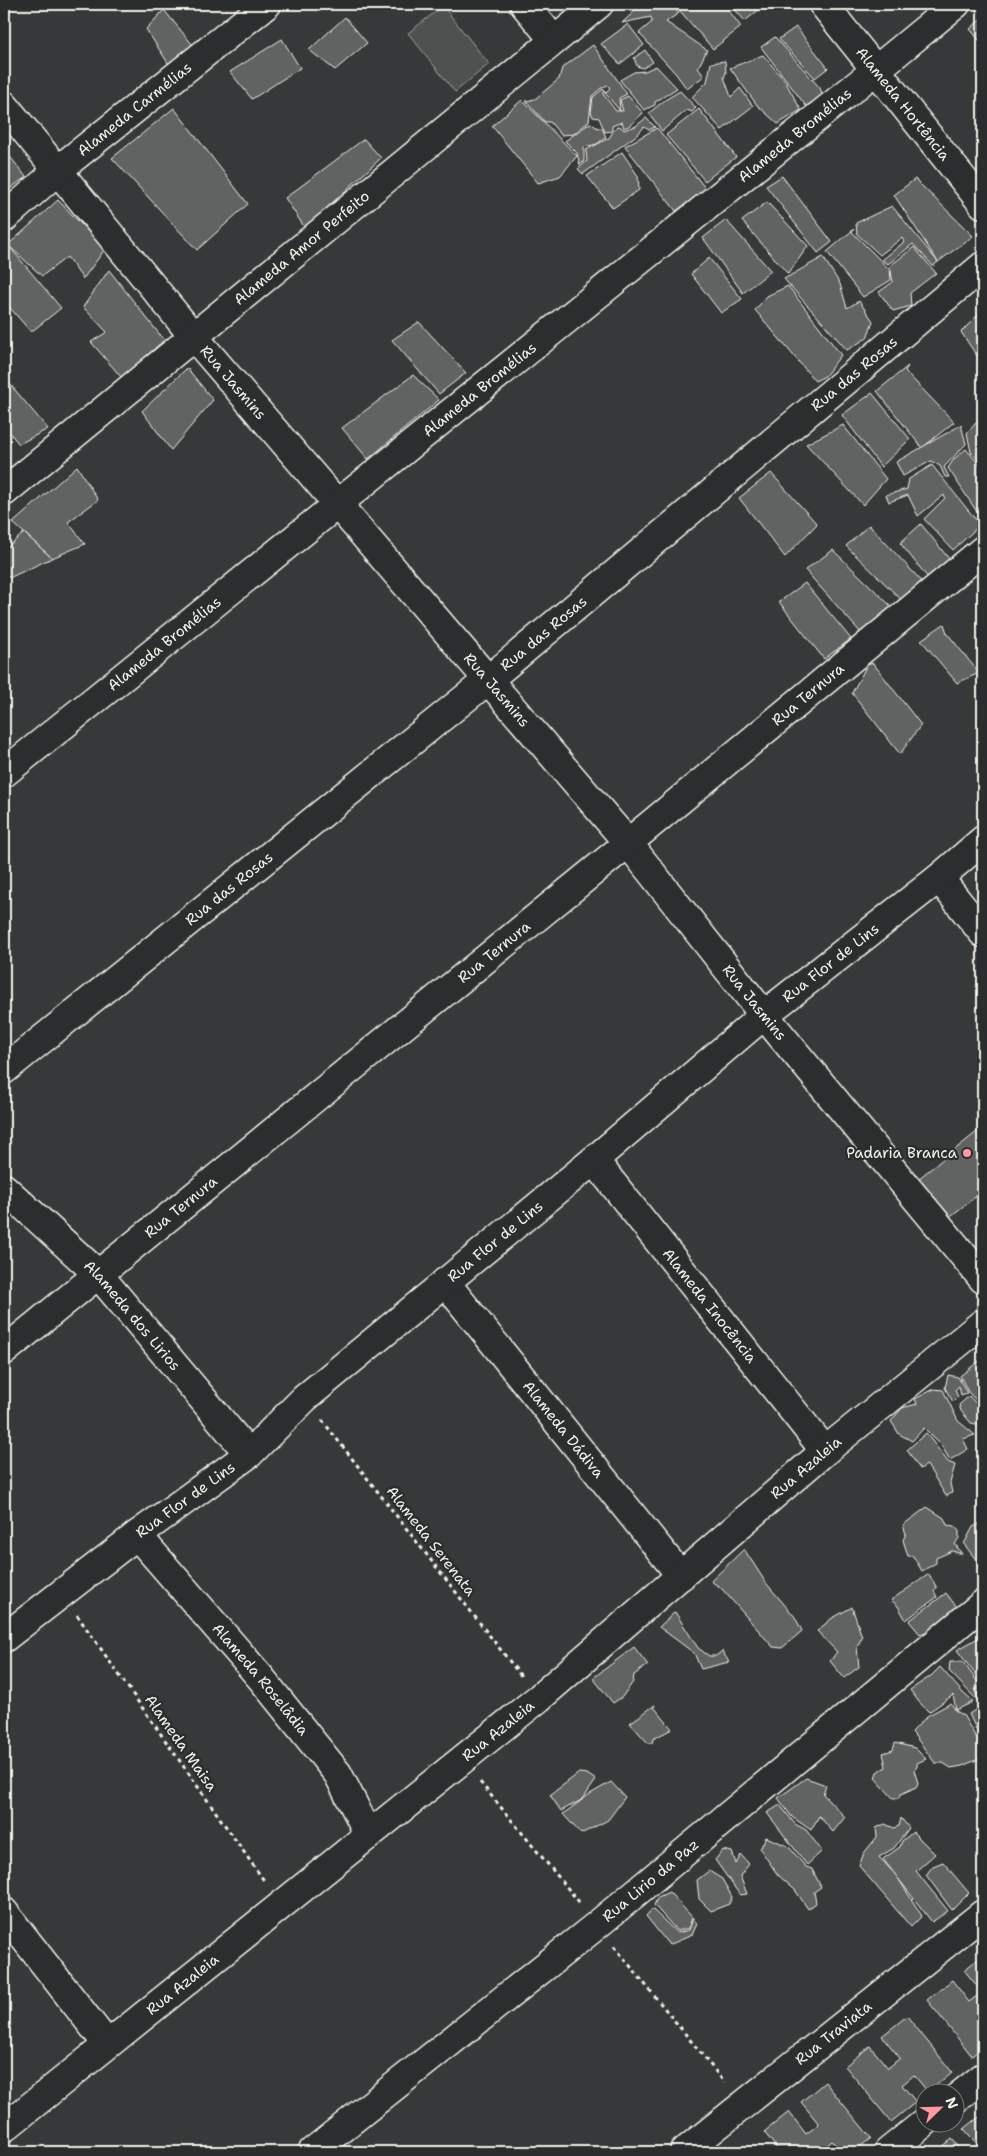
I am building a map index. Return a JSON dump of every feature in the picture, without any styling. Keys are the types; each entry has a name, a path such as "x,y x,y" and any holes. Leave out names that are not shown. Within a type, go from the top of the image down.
{"street":[{"name":"Alameda Carmélias","path":"4,218 58,170 266,4"},
{"path":"524,4 554,40"},
{"name":"Alameda Amor Perfeito","path":"4,492 600,4"},
{"name":"Alameda Hortência","path":"823,4 877,69 983,204"},
{"name":"Alameda Bromélias","path":"4,773 956,4"},
{"name":"Rua Jasmins","path":"4,105 194,336 628,843 764,1015 983,1280"},
{"name":"Rua das Rosas","path":"4,1070 488,680 983,266"},
{"name":"Rua Ternura","path":"4,1351 628,843 983,550"},
{"name":"Rua Flor de Lins","path":"4,1638 137,1535 249,1454 305,1398 594,1160 764,1015 939,878 983,840"},
{"path":"939,878 983,933"},
{"name":"Alameda Inocência","path":"594,1160 825,1451"},
{"name":"Alameda dos Lirios","path":"4,1188 98,1274 249,1454"},
{"name":"Alameda Dádiva","path":"444,1282 681,1576"},
{"name":"Rua Azaleia","path":"4,2128 539,1698 825,1451 983,1323"},
{"name":"Alameda Roselâdia","path":"137,1535 261,1678 338,1774 369,1835"},
{"name":"Rua Lirio da Paz","path":"312,2152 597,1925 983,1604"},
{"path":"4,1912 107,2044"},
{"name":"Rua Traviata","path":"684,2152 983,1914"},
{"path":"964,2092 983,2077"},
{"path":"888,2152 914,2131"}],"path":[{"name":"Alameda Serenata","path":"305,1398 539,1698"},
{"name":"Alameda Maisa","path":"62,1594 281,1904"}],"shaded area":[{"path":"443,6 489,64 455,92 408,33"}],"building":[{"path":"642,4 668,4 679,13 666,22 707,50 698,68 704,76 687,89 639,33 652,22 651,17 622,23"},
{"path":"674,4 724,4 741,27 713,49"},
{"path":"730,4 766,4 745,21"},
{"path":"164,10 196,49 170,66 146,29"},
{"path":"345,17 367,43 335,70 309,50"},
{"path":"983,17 983,45 970,29"},
{"path":"628,24 644,45 620,64 601,44"},
{"path":"796,27 828,68 815,78 779,39"},
{"path":"775,37 820,88 823,96 806,106 761,47"},
{"path":"282,39 300,68 252,99 230,72"},
{"path":"593,45 627,94 619,98 620,111 605,93 610,88 607,85 600,89 592,96 589,121 574,134 561,135 550,122 545,122 526,101 535,99 559,79 562,68"},
{"path":"645,50 653,62 643,68 637,66 634,58"},
{"path":"763,55 785,81 801,110 778,124 757,105 730,68"},
{"path":"725,61 726,73 724,77 731,97 740,88 753,106 722,130 692,97 707,82 711,63"},
{"path":"656,66 677,88 655,102 655,105 644,110 620,80 634,72 645,71"},
{"path":"603,89 605,91 603,94 616,111 623,111 620,100 628,96 643,113 629,126 624,128 622,122 612,126 612,131 605,132 599,118 593,117 591,112 593,97"},
{"path":"680,91 696,108 692,112 687,110 662,131 649,113"},
{"path":"522,100 577,156 560,176 538,183 492,126"},
{"path":"174,108 248,204 197,250 112,158"},
{"path":"699,109 736,157 705,181 666,135"},
{"path":"646,118 655,127 649,130 644,127 638,134 583,174 578,169 587,161 586,150 609,138 616,127 620,126 624,130 636,126"},
{"path":"590,123 598,128 602,128 606,137 597,144 584,147 584,161 580,165 577,153 565,141"},
{"path":"657,128 706,189 676,211 625,146"},
{"path":"364,139 381,158 305,228 285,198"},
{"path":"4,149 26,177 4,193"},
{"path":"622,152 638,176 639,190 613,208 587,176"},
{"path":"782,176 832,242 818,253 766,186"},
{"path":"915,179 973,236 938,262 894,195"},
{"path":"58,200 105,249 83,279 67,257 42,276 8,245"},
{"path":"767,202 808,246 788,274 742,221"},
{"path":"892,206 938,262 933,266 913,244 888,264 882,260 904,242 902,238 880,255 857,234 856,223"},
{"path":"726,220 771,271 743,293 703,238"},
{"path":"854,229 852,232 890,270 891,280 863,297 827,252"},
{"path":"8,245 61,308 31,332 4,301 4,248"},
{"path":"914,247 936,273 910,293 911,306 893,311 879,292 893,282 890,266"},
{"path":"823,257 840,284 847,308 859,301 873,321 867,338 847,350 784,279"},
{"path":"709,258 742,299 721,313 691,274"},
{"path":"109,270 164,340 122,378 91,342 107,332 83,307"},
{"path":"788,286 841,355 825,376 815,381 755,310 767,296"},
{"path":"983,310 983,365 961,332"},
{"path":"419,322 466,373 439,394 392,340"},
{"path":"908,366 905,371 954,422 922,448 877,391"},
{"path":"187,368 213,400 171,450 142,411"},
{"path":"413,375 439,400 368,459 342,428"},
{"path":"4,377 48,429 19,444 4,426"},
{"path":"872,393 910,439 881,467 842,415"},
{"path":"983,415 983,465 971,452 967,433"},
{"path":"843,425 886,479 863,505 806,444"},
{"path":"961,425 966,444 944,467 949,477 945,477 940,466 931,461 903,476 896,462"},
{"path":"966,449 983,469 983,521 948,468 954,459"},
{"path":"932,465 980,525 953,550 924,519 945,498 944,495 918,516 908,495 889,502 886,495 907,489 909,479"},
{"path":"77,466 98,500 68,522 85,544 52,558 13,523"},
{"path":"771,473 817,524 785,557 739,498"},
{"path":"921,524 950,560 929,579 900,543"},
{"path":"869,525 926,586 910,608 846,546"},
{"path":"24,533 52,558 9,578 4,570 4,550"},
{"path":"833,550 893,608 861,633 805,570"},
{"path":"805,583 851,639 824,659 779,602"},
{"path":"944,624 947,633 979,673 957,683 921,640"},
{"path":"873,663 921,725 900,754 852,693 867,665"},
{"name":"Padaria Branca","path":"983,1127 983,1191 948,1218 918,1179"},
{"path":"983,1358 983,1407 968,1392 960,1376"},
{"path":"948,1375 958,1377 967,1393 961,1395 959,1386 955,1390 958,1397 953,1402 945,1388"},
{"path":"934,1389 943,1390 958,1421 975,1435 963,1439 968,1449 950,1460 941,1445 924,1428 912,1441 899,1434 891,1421 902,1408 917,1404 915,1399"},
{"path":"969,1396 983,1411 982,1425 971,1423 961,1411 959,1405"},
{"path":"926,1433 948,1462 955,1465 950,1483 952,1493 946,1496 927,1465 920,1469 907,1450"},
{"path":"927,1507 944,1518 947,1525 954,1526 959,1531 959,1538 955,1544 962,1554 952,1551 936,1558 936,1563 922,1571 913,1556 908,1556 903,1540 906,1534 903,1525"},
{"path":"983,1522 983,1569 964,1544 973,1527"},
{"path":"744,1549 766,1583 795,1617 802,1631 782,1648 773,1647 722,1589 711,1581"},
{"path":"929,1574 937,1588 934,1591 937,1597 906,1620 898,1606 891,1600"},
{"path":"946,1593 962,1614 949,1624 920,1634 909,1621"},
{"path":"852,1607 862,1637 857,1647 859,1667 844,1678 830,1661 837,1652 817,1631 831,1619"},
{"path":"675,1612 698,1648 709,1656 716,1656 722,1651 729,1662 701,1669 694,1653 659,1627"},
{"path":"978,1638 983,1644 983,1666 975,1674 957,1650"},
{"path":"634,1647 648,1665 634,1675 633,1682 622,1697 613,1703 593,1678"},
{"path":"950,1662 963,1662 977,1681 982,1683 982,1686 974,1689 979,1702 949,1671"},
{"path":"940,1667 973,1702 956,1710 953,1695 929,1712 919,1702 910,1690 931,1676"},
{"path":"983,1688 983,1701 980,1700 976,1690"},
{"path":"951,1703 956,1711 963,1715 978,1741 981,1758 962,1766 951,1768 943,1763 935,1763 912,1732 927,1716"},
{"path":"655,1705 654,1707 672,1729 653,1739 652,1743 648,1743 630,1723"},
{"path":"983,1705 983,1744 969,1714"},
{"path":"895,1743 915,1748 926,1759 917,1763 917,1767 914,1770 918,1783 916,1787 901,1794 899,1798 893,1798 875,1778 877,1772 886,1767 883,1753 893,1750"},
{"path":"579,1773 587,1774 596,1780 583,1799 561,1811 550,1795"},
{"path":"806,1778 826,1785 823,1794 845,1817 833,1832 819,1816 811,1830 792,1817 778,1798"},
{"path":"611,1782 625,1797 608,1820 581,1834 563,1814 590,1794"},
{"path":"780,1805 795,1824 806,1830 822,1851 807,1865 767,1813"},
{"path":"901,1818 909,1828 894,1848 879,1857 896,1875 922,1916 911,1927 859,1866 864,1853 877,1837 876,1828 885,1824 894,1828 899,1826"},
{"path":"913,1832 935,1854 916,1871 948,1911 932,1922 883,1859 900,1847 902,1841"},
{"path":"766,1837 788,1846 806,1867 812,1869 821,1887 814,1892 816,1903 808,1909 795,1890 778,1875 760,1849"},
{"path":"723,1850 732,1852 736,1864 741,1855 749,1864 740,1876 747,1894 740,1895 715,1860"},
{"path":"943,1862 969,1893 952,1910 926,1875 933,1866"},
{"path":"709,1871 722,1879 732,1897 729,1904 711,1911 699,1899 697,1880"},
{"path":"669,1892 692,1917 689,1928 677,1931 654,1905 658,1897"},
{"path":"652,1909 677,1933 689,1930 693,1918 697,1924 692,1935 669,1945 646,1916"},
{"path":"983,1955 983,2047 972,2056 927,2000 952,1980 969,2002 982,1992 964,1970"},
{"path":"907,2016 952,2072 938,2084 921,2084 914,2075 902,2085 914,2100 914,2104 891,2122 845,2066 870,2046 888,2068 900,2058 882,2036"},
{"path":"825,2082 871,2138 854,2152 842,2152 832,2141 821,2152 780,2152 764,2132 789,2112 806,2134 819,2124 801,2102"},
{"path":"983,2114 983,2152 971,2152 979,2146 964,2129"},
{"path":"952,2139 963,2152 936,2152"}],"place":[{"name":"Padaria Branca","path":"967,1153"}]}
